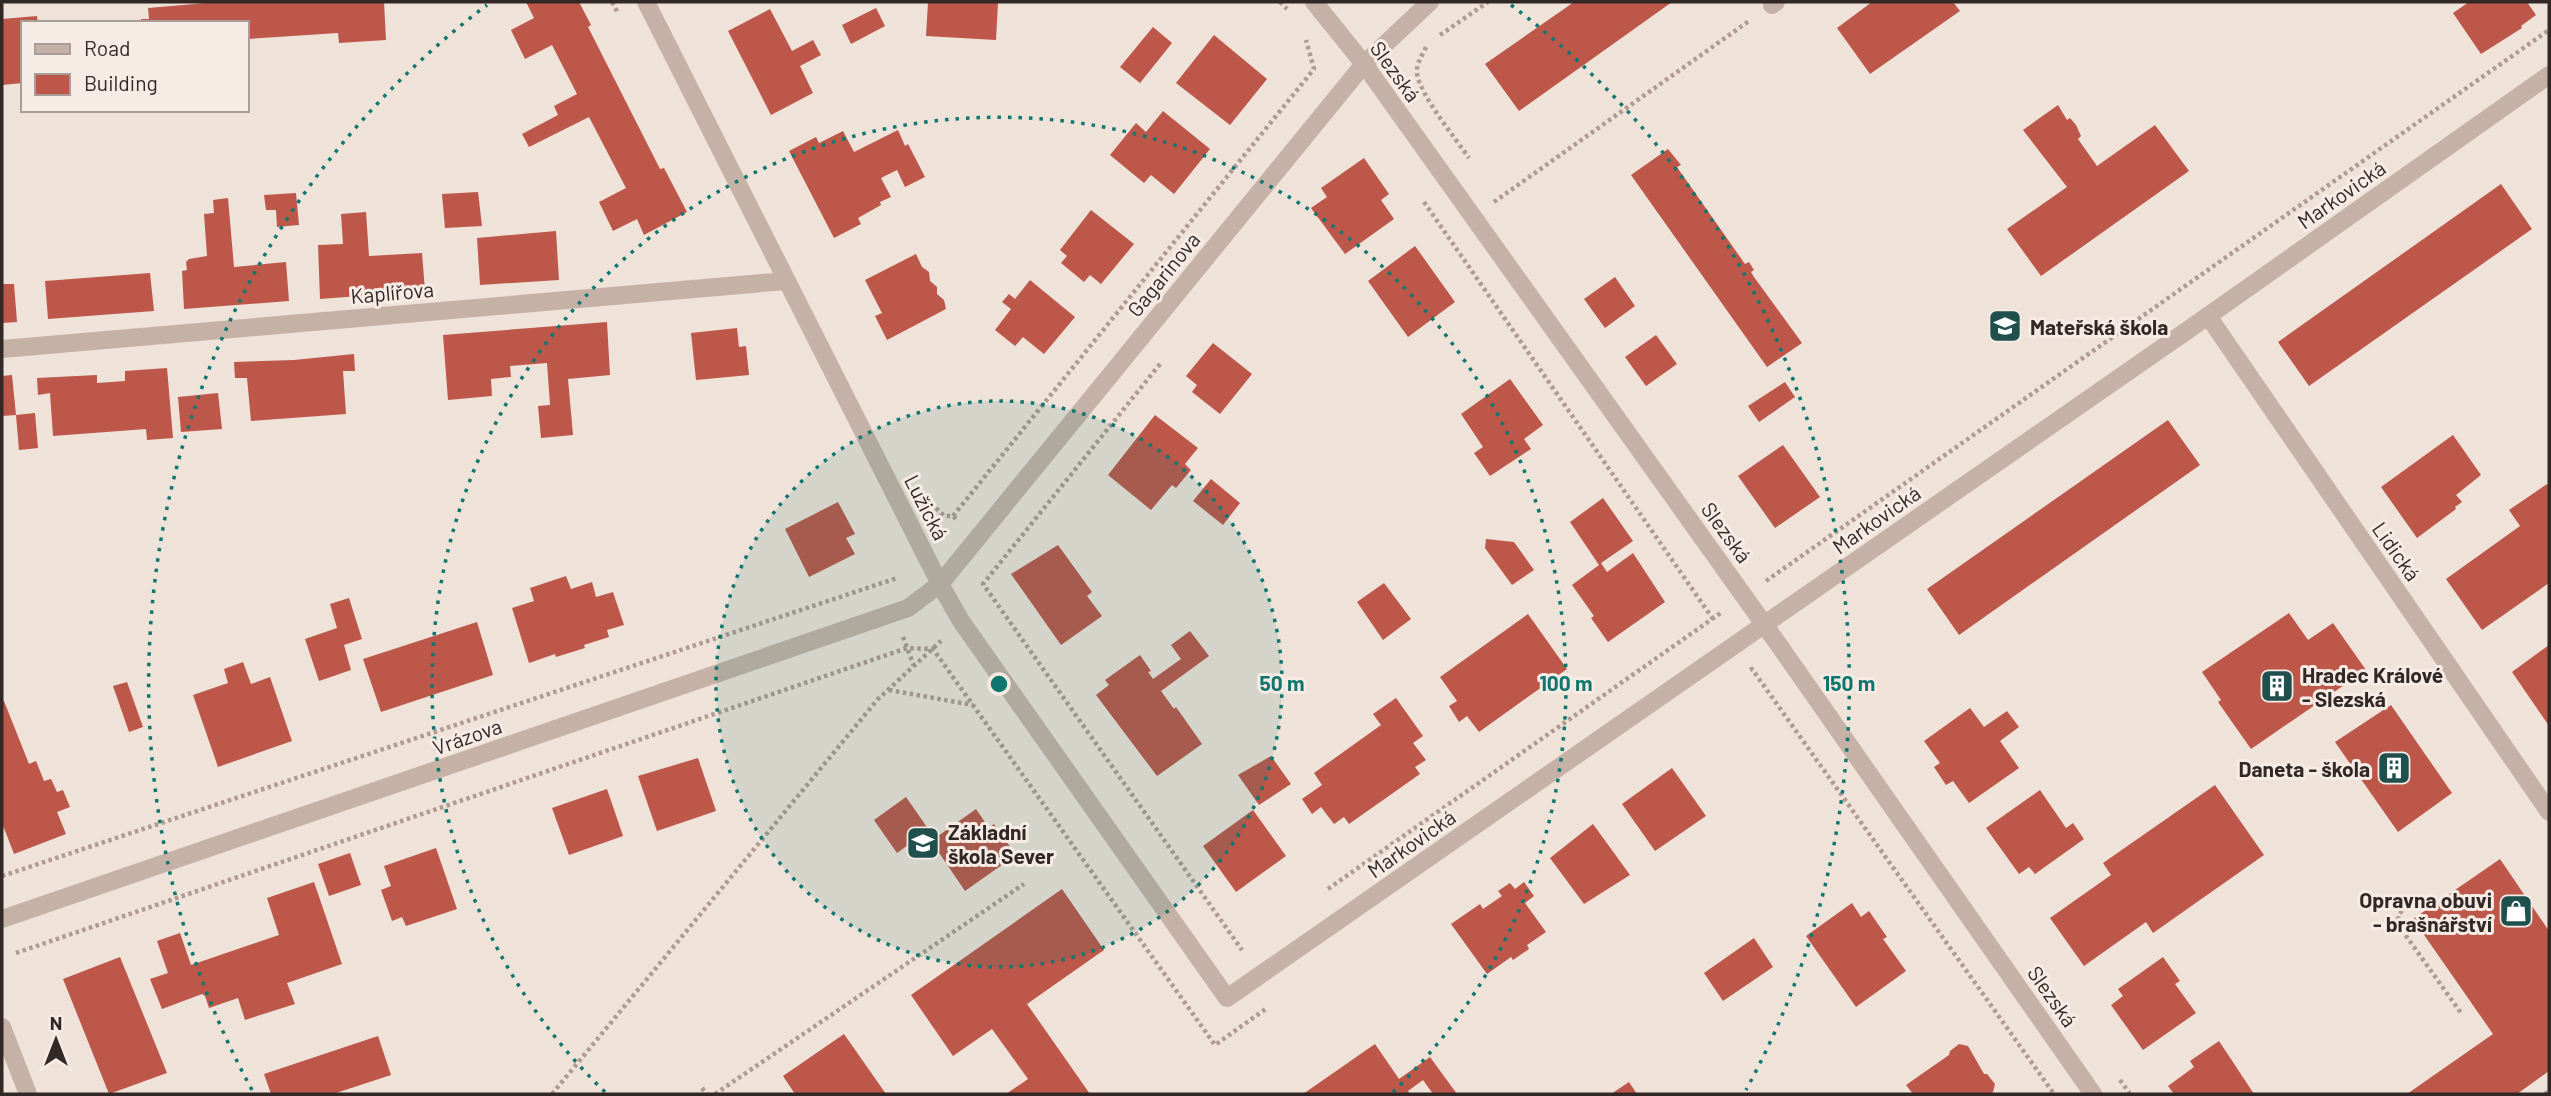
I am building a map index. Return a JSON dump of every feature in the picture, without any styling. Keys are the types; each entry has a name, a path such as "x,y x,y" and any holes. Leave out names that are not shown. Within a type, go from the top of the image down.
{"street":[{"name":"Lužická","path":"646,2 961,621 1227,998"},
{"name":"Slezská","path":"1314,2 1364,64 1745,596 2094,1094"},
{"name":"Gagarinova","path":"940,584 1364,64 1430,2"},
{"name":"Markovická","path":"1227,998 2208,316 2549,75"},
{"name":"Kaplířova","path":"2,349 786,281"},
{"name":"Lidická","path":"2208,316 2549,812"},
{"name":"Vrázova","path":"2,919 894,614 918,602 940,584"},
{"path":"2,1027 28,1094"}],"path":[{"path":"1437,37 1488,2"},
{"path":"1473,216 1774,3"},
{"path":"1766,582 2549,30"},
{"path":"1427,44 1418,64 1417,75 1423,91 1475,166"},
{"path":"953,516 1314,69"},
{"path":"1421,198 1713,619"},
{"path":"1498,198 1506,210"},
{"path":"1000,562 983,584 1242,950 1179,995"},
{"path":"1758,570 1786,610"},
{"path":"2,876 907,575"},
{"path":"1321,895 1745,596"},
{"path":"552,1094 888,690 961,621"},
{"path":"901,633 914,666"},
{"path":"16,953 907,648 933,649"},
{"path":"933,649 1215,1045 1272,1005"},
{"path":"1741,677 1752,669 2054,1094"},
{"path":"888,690 973,705"},
{"path":"715,1094 1024,884"},
{"path":"2406,905 2398,916 2399,926 2461,1013"},
{"path":"2114,1072 2130,1094"},
{"path":"702,1088 707,1094"}],"building":[{"path":"218,2 384,2 386,40 339,43 338,33 248,39 248,21 141,21 149,19 148,8"},
{"path":"526,2 579,2 591,25 588,27 660,169 664,168 687,212 644,235 637,219 613,231 599,202 626,188 589,117 529,147 522,134 558,115 554,106 577,94 552,45 525,59 511,30 534,18"},
{"path":"928,2 998,2 996,40 926,36"},
{"path":"1574,2 1672,2 1519,111 1485,64"},
{"path":"1872,2 1953,2 1960,11 1870,74 1837,28"},
{"path":"2469,2 2527,2 2536,15 2521,26 2522,28 2481,54 2453,13"},
{"path":"876,8 885,26 851,44 842,25"},
{"path":"770,9 792,51 813,40 821,55 800,66 813,93 771,115 728,31"},
{"path":"37,16 38,21 21,21 21,83 2,85 2,19"},
{"path":"1153,27 1172,43 1140,83 1120,67"},
{"path":"1214,35 1267,79 1230,125 1176,83"},
{"path":"2058,105 2067,120 2070,118 2076,125 2081,136 2078,139 2097,166 2155,125 2189,171 2041,276 2007,229 2067,187 2023,130"},
{"path":"1163,111 1210,149 1174,194 1151,175 1144,183 1110,155 1136,123 1146,132"},
{"path":"898,130 925,177 905,187 897,170 881,178 891,197 858,218 861,224 834,238 789,151 816,137 819,143 843,131 854,152"},
{"path":"1668,149 1681,165 1677,167 1679,170 1745,264 1749,262 1754,270 1751,272 1754,277 1802,343 1767,367 1631,175"},
{"path":"1364,158 1389,194 1381,200 1394,219 1345,254 1311,208 1327,197 1321,188"},
{"path":"2501,184 2532,229 2309,386 2278,342"},
{"path":"478,192 482,226 445,228 442,194"},
{"path":"296,193 299,225 277,227 276,210 266,210 264,195"},
{"path":"228,198 234,267 286,262 289,301 184,309 182,271 187,270 186,262 189,259 207,256 204,214 214,213 213,200"},
{"path":"1091,210 1134,244 1101,284 1090,275 1084,282 1061,263 1067,256 1060,250"},
{"path":"366,212 369,256 422,253 425,291 320,299 318,245 343,244 341,214"},
{"path":"556,231 559,280 480,285 477,238"},
{"path":"1415,246 1455,302 1408,337 1368,281"},
{"path":"916,254 922,267 929,272 930,281 937,287 937,294 944,300 946,309 887,340 875,316 882,313 865,280"},
{"path":"150,273 154,311 48,319 45,281"},
{"path":"1615,277 1635,306 1605,328 1584,299"},
{"path":"1030,280 1075,317 1044,354 1023,337 1015,346 995,330 1011,309 1002,302 1009,294 1015,299"},
{"path":"2,284 14,284 17,322 2,323"},
{"path":"607,322 610,375 568,379 573,435 541,438 538,406 550,405 547,363 510,366 511,377 491,379 492,396 448,400 443,335"},
{"path":"737,328 739,347 746,346 749,375 696,380 691,333"},
{"path":"1656,335 1677,364 1646,386 1625,357"},
{"path":"1213,343 1252,374 1220,414 1192,392 1197,385 1186,376"},
{"path":"354,354 355,371 343,371 346,414 251,421 247,378 235,378 234,362"},
{"path":"167,368 173,438 147,440 146,429 53,436 50,393 38,395 37,378 97,375 97,383 125,381 125,371"},
{"path":"12,375 16,415 2,416 2,376"},
{"path":"1510,379 1543,425 1524,439 1531,449 1490,476 1474,453 1483,447 1461,414"},
{"path":"1785,382 1795,397 1759,422 1748,406"},
{"path":"218,393 222,429 181,432 178,397"},
{"path":"35,413 38,448 19,450 16,415"},
{"path":"1155,415 1198,448 1185,464 1191,470 1176,488 1172,485 1151,510 1108,475"},
{"path":"2168,420 2200,465 1959,635 1927,589"},
{"path":"2453,435 2481,475 2456,495 2462,502 2456,509 2417,538 2381,487"},
{"path":"1783,445 1820,497 1775,528 1738,476"},
{"path":"1211,479 1240,503 1223,525 1193,501"},
{"path":"2547,484 2549,583 2482,630 2446,579 2520,526 2509,510"},
{"path":"1603,498 1633,541 1601,563 1607,572 1633,553 1665,602 1608,642 1572,585 1599,565 1570,522"},
{"path":"838,502 855,534 846,538 855,554 809,577 785,529"},
{"path":"1486,539 1514,542 1534,570 1512,585 1485,548"},
{"path":"1058,545 1092,592 1087,596 1102,616 1061,645 1011,574"},
{"path":"566,576 571,589 592,582 596,597 613,592 624,625 607,630 609,637 584,645 585,648 529,663 512,608 534,601 530,588"},
{"path":"1384,583 1411,619 1383,640 1357,602"},
{"path":"349,598 362,639 344,645 351,670 319,681 305,639 337,628 330,604"},
{"name":"Hradec Králové - Slezská","path":"2289,613 2308,640 2333,623 2366,670 2251,749 2218,702 2221,700 2202,672"},
{"path":"1528,614 1567,669 1479,732 1467,716 1459,722 1449,706 1457,701 1440,677"},
{"path":"477,622 493,675 381,712 363,659"},
{"path":"1190,631 1209,656 1161,691 1202,744 1157,776 1096,695 1109,685 1105,680 1140,655 1153,679 1181,659 1171,645"},
{"path":"2549,645 2549,726 2512,672"},
{"path":"243,662 251,684 270,677 292,741 218,767 193,695 228,683 224,669"},
{"path":"127,682 143,727 129,732 113,686"},
{"path":"1396,698 1423,736 1413,743 1426,760 1415,767 1420,774 1349,824 1344,817 1334,824 1321,807 1312,814 1302,799 1322,785 1314,773 1381,725 1373,714"},
{"path":"4,701 29,764 36,761 44,781 51,779 57,792 63,790 70,807 57,812 66,834 14,854 2,823"},
{"name":"Daneta - škola","path":"2391,705 2452,793 2398,832 2335,742"},
{"path":"1970,708 1984,727 2007,711 2019,727 2000,741 2019,768 1969,803 1953,781 1946,785 1934,767 1940,763 1924,741"},
{"path":"1271,756 1291,784 1259,805 1238,775"},
{"path":"698,758 716,811 657,831 638,776"},
{"path":"1672,768 1706,816 1655,851 1622,804"},
{"path":"2215,785 2264,855 2153,933 2146,922 2084,966 2050,918 2111,875 2103,863"},
{"path":"607,789 623,836 569,855 552,808"},
{"path":"2040,790 2066,828 2073,823 2084,839 2035,874 2029,867 2019,874 1986,828"},
{"path":"906,797 929,830 897,853 874,820"},
{"path":"976,809 989,828 994,824 1016,855 965,891 931,841"},
{"path":"1253,810 1286,856 1236,892 1203,846"},
{"path":"1593,824 1630,875 1584,904 1550,858"},
{"path":"436,848 457,909 406,926 402,917 392,921 381,890 391,886 384,866"},
{"path":"350,853 361,885 329,896 318,864"},
{"path":"2500,859 2549,931 2549,1071 2517,1094 2407,1094 2493,1034 2413,919"},
{"path":"314,882 342,964 287,983 295,1004 245,1020 238,998 209,1008 202,994 162,1009 150,979 168,973 157,941 180,933 191,965 279,935 267,898"},
{"path":"1524,882 1534,896 1525,903 1546,932 1527,945 1529,949 1513,960 1511,957 1487,974 1451,924 1480,904 1483,909 1502,896 1498,891 1510,883 1515,889"},
{"path":"1062,889 1104,950 1027,1004 1090,1094 1006,1094 1028,1079 992,1029 953,1056 911,995"},
{"path":"1852,903 1861,917 1869,911 1887,937 1883,939 1906,971 1856,1007 1806,936"},
{"path":"1754,938 1773,967 1723,1001 1704,973"},
{"path":"120,957 167,1073 109,1094 63,979"},
{"path":"2163,957 2180,981 2175,984 2196,1013 2143,1050 2111,1005 2123,996 2118,989"},
{"path":"844,1034 886,1094 795,1094 783,1076"},
{"path":"378,1036 391,1075 333,1094 271,1094 264,1074"},
{"path":"2219,1041 2254,1094 2174,1094 2168,1086 2194,1067 2190,1061"},
{"path":"1375,1044 1399,1079 1430,1057 1457,1094 1433,1094 1423,1080 1408,1091 1410,1094 1303,1094"},
{"path":"1959,1044 1968,1046 1984,1074 1995,1084 1993,1092 1913,1094 1906,1085 1949,1055"},
{"path":"1629,1082 1637,1094 1611,1094"}],"place":[{"name":"Mateřská škola","path":"2005,326"},
{"name":"Hradec Králové - Slezská","path":"2277,686"},
{"name":"Daneta - škola","path":"2394,768"},
{"name":"Základní škola Sever","path":"923,843"},
{"name":"Opravna obuvi - brašnářství","path":"2516,911"}]}
